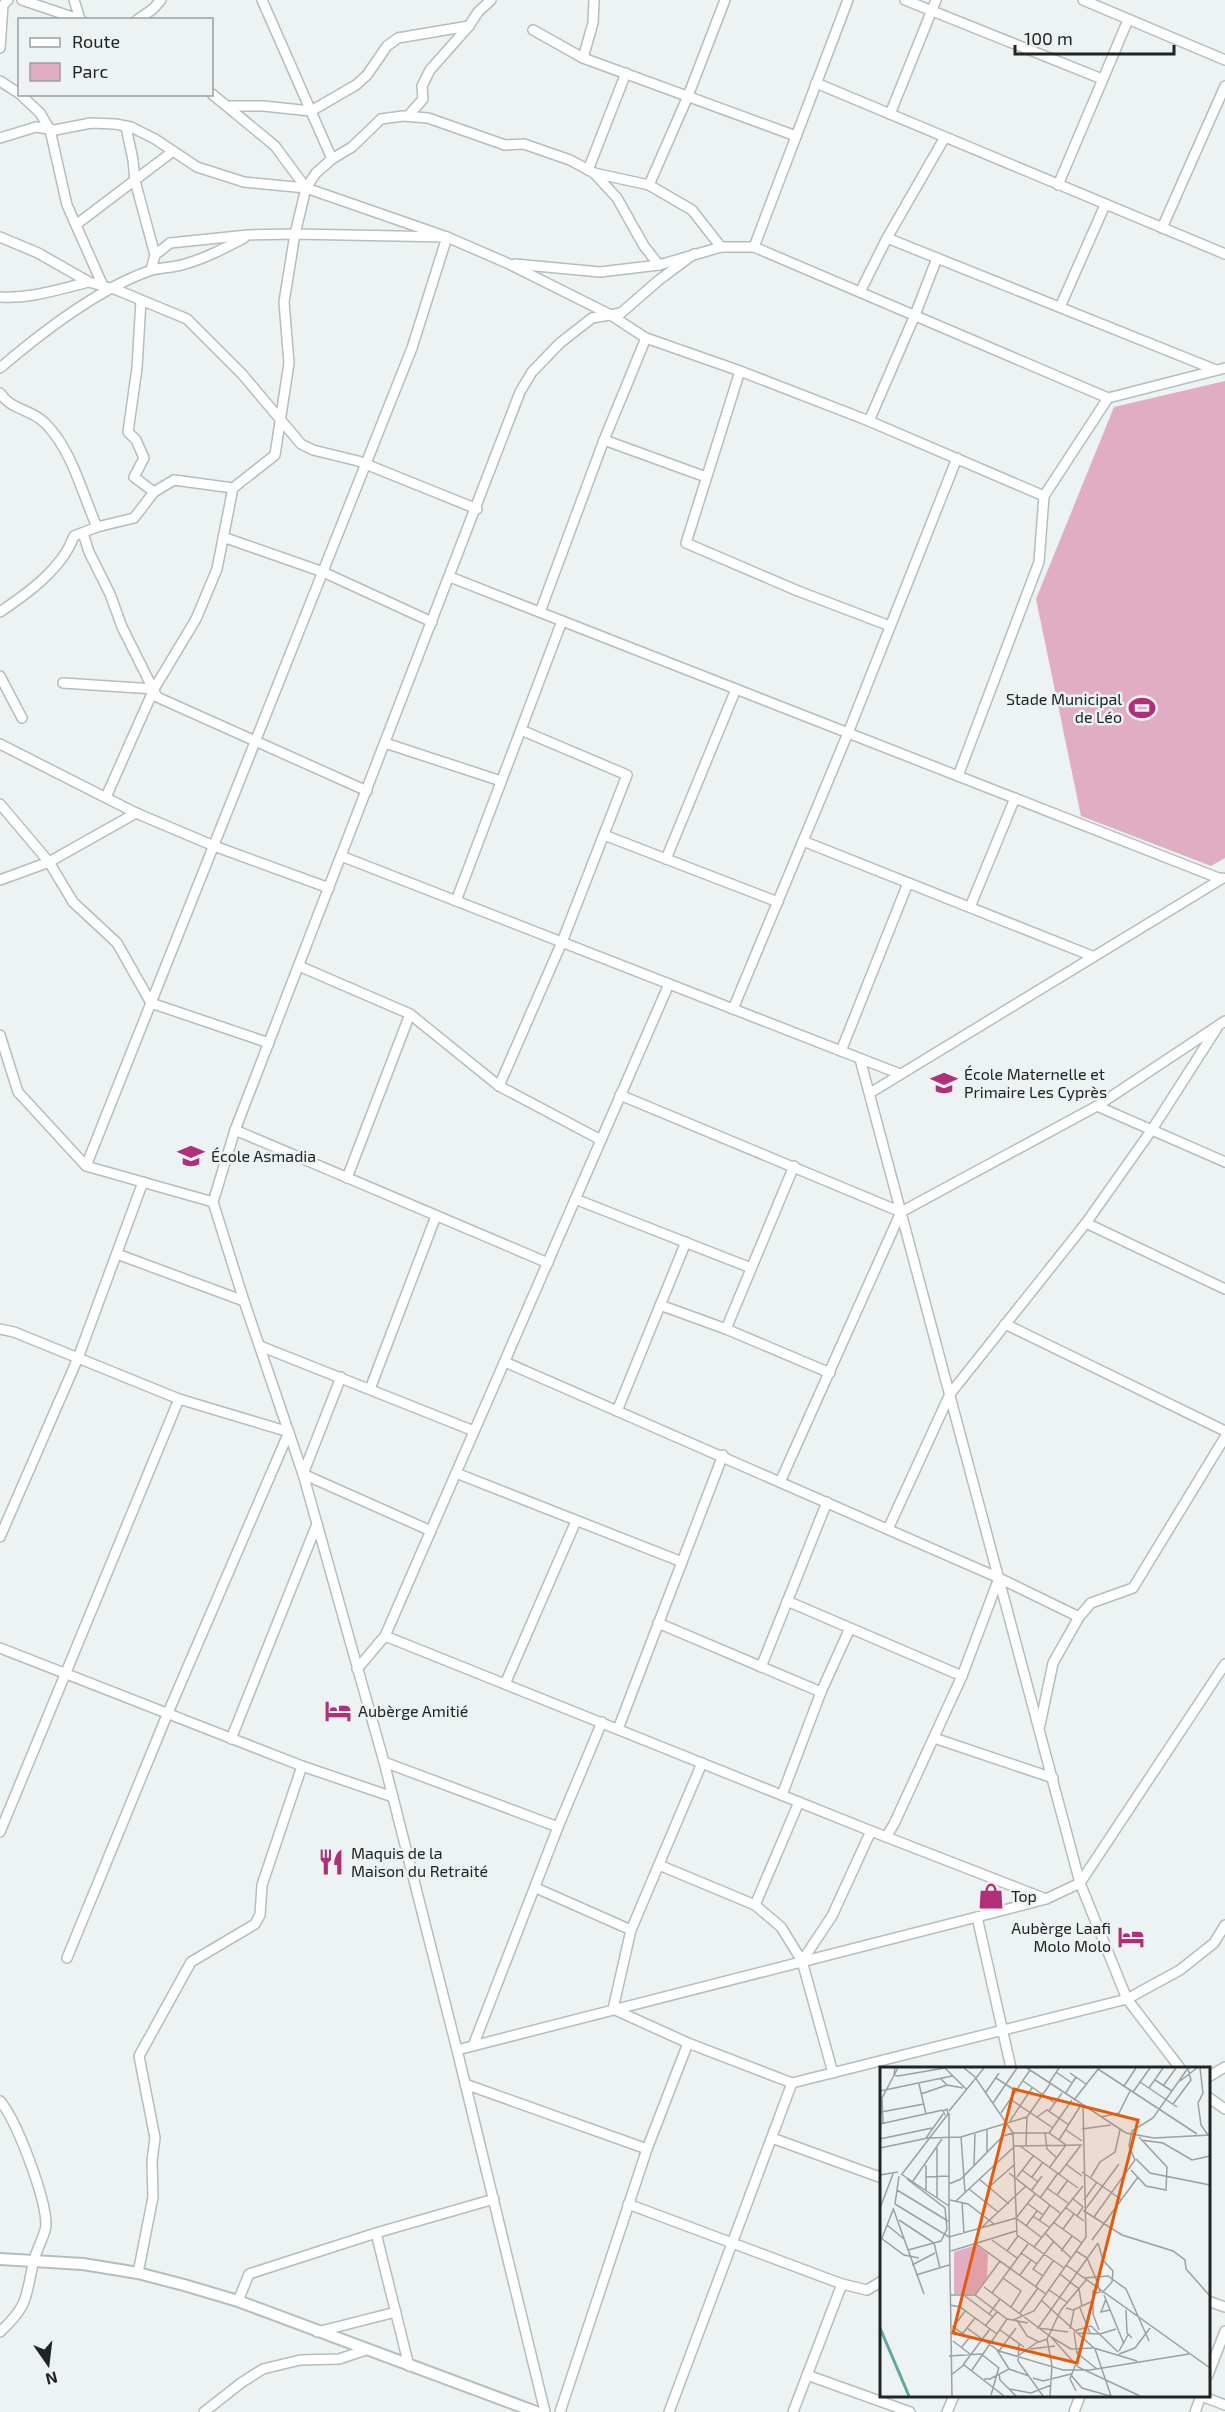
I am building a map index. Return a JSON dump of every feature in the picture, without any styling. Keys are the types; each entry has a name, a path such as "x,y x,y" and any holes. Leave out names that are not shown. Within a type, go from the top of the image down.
{"street":[{"path":"0,48 3,5 8,0"},
{"path":"22,0 78,18"},
{"path":"74,0 81,18"},
{"path":"140,18 161,0"},
{"path":"262,0 332,159"},
{"path":"408,116 423,99 422,86 430,70 469,26 478,12 491,0"},
{"path":"583,57 593,23 594,0"},
{"path":"649,185 688,96 725,0"},
{"path":"754,247 848,0"},
{"path":"905,0 1102,79"},
{"path":"890,114 936,0"},
{"path":"1083,0 1225,60"},
{"path":"1058,184 1128,20"},
{"path":"228,106 263,106 311,111 356,85 367,75 387,46 398,38 469,26"},
{"path":"533,30 583,57 796,136"},
{"path":"591,172 626,73"},
{"path":"0,81 18,93"},
{"path":"816,83 1225,254"},
{"path":"1162,228 1225,86"},
{"path":"213,95 275,146 306,188"},
{"path":"22,96 40,113 50,130 67,205 107,287"},
{"path":"106,797 154,689 196,619 217,569 233,488 275,455 288,363 284,302 295,234 306,188 316,173 332,159 352,147 381,119 408,116 428,118 505,145 525,144 570,160 591,172 616,198 644,246 659,265"},
{"path":"0,138 36,128 50,130 91,123 131,127 197,167 244,182 306,188 447,237 507,263 609,314 646,339 740,371 869,421 1044,496"},
{"path":"126,127 135,181 155,255 151,270"},
{"path":"861,292 886,238 945,137"},
{"path":"77,224 172,152"},
{"path":"591,172 649,185 692,210 721,248"},
{"path":"1060,308 1106,205"},
{"path":"155,255 170,243 248,235 447,237"},
{"path":"0,368 35,338 107,287 151,270 184,265 222,250 248,235"},
{"path":"0,237 38,253 89,282 187,319 242,374 301,444 313,450 333,453 477,509"},
{"path":"86,1166 412,348 447,237"},
{"path":"886,238 1220,369"},
{"path":"507,263 600,272 659,265 721,248 754,247 1108,398 1220,369"},
{"path":"545,2412 384,1762 303,1474 213,1202 235,1130 477,509 520,392 532,372 560,343 592,318 621,313 694,254"},
{"path":"869,421 937,258"},
{"path":"0,297 17,298 39,295 89,282"},
{"path":"141,300 137,368 128,432 136,440 144,458 134,477 154,492"},
{"path":"540,612 604,440 646,339"},
{"path":"740,371 686,543 798,591 890,626"},
{"path":"0,393 12,406 27,410 37,416 55,435 78,478 97,527"},
{"path":"958,776 1039,562 1044,496 1108,398"},
{"path":"604,440 706,477"},
{"path":"733,1009 848,733 957,458"},
{"path":"0,612 22,597 46,575 69,551 74,536 97,527 134,518 154,492 174,480 233,488"},
{"path":"83,533 88,552 110,594 122,627 157,697 367,791"},
{"path":"223,537 323,572 432,622"},
{"path":"450,577 1223,878"},
{"path":"456,901 562,621"},
{"path":"0,676 3,690 22,718"},
{"path":"63,683 154,689"},
{"path":"666,859 736,689"},
{"path":"499,1086 562,942 627,775 521,730"},
{"path":"385,743 501,781"},
{"path":"0,744 136,813 214,846 329,888"},
{"path":"970,907 1016,798"},
{"path":"0,804 50,862 73,902 117,943 151,1003 269,1043"},
{"path":"0,880 50,862 136,813"},
{"path":"604,835 778,902"},
{"path":"803,841 1092,956"},
{"path":"341,856 900,1074"},
{"path":"870,1093 1223,878"},
{"path":"841,1051 908,883"},
{"path":"299,966 410,1014 499,1086 601,1140"},
{"path":"357,1669 385,1636 669,984"},
{"path":"347,1178 410,1014"},
{"path":"780,1482 901,1212 1097,1106 1223,1022"},
{"path":"888,1529 950,1394 1086,1223 1151,1131 1223,1022"},
{"path":"0,1035 18,1092 86,1166 213,1202"},
{"path":"860,1059 1080,1883 1127,1999 1179,2067"},
{"path":"620,1095 901,1212"},
{"path":"1097,1106 1225,1162"},
{"path":"235,1130 548,1263"},
{"path":"726,1329 794,1166"},
{"path":"0,1537 78,1358 143,1182"},
{"path":"575,1199 751,1268"},
{"path":"370,1389 436,1216"},
{"path":"1086,1223 1225,1289"},
{"path":"617,1411 686,1242"},
{"path":"117,1254 244,1301"},
{"path":"660,1305 726,1329 830,1373"},
{"path":"1005,1324 1225,1431"},
{"path":"0,1329 14,1332 179,1399 289,1432"},
{"path":"260,1346 474,1431"},
{"path":"505,1362 723,1455 999,1578 1079,1617"},
{"path":"303,1474 341,1377"},
{"path":"0,1832 179,1399"},
{"path":"67,1958 167,1715 289,1432"},
{"path":"1039,1727 1053,1663 1079,1617 1091,1603 1133,1588 1225,1437"},
{"path":"618,1729 723,1455"},
{"path":"456,1473 682,1562"},
{"path":"303,1474 431,1531"},
{"path":"761,1667 827,1502"},
{"path":"505,1684 576,1521"},
{"path":"231,1739 317,1524"},
{"path":"886,1837 962,1676 999,1578"},
{"path":"787,1601 962,1676"},
{"path":"658,1623 821,1692"},
{"path":"782,1795 821,1692 850,1628"},
{"path":"385,1636 1046,1899"},
{"path":"0,1648 167,1715 302,1766 393,1797"},
{"path":"457,2050 613,2008 1046,1899 1080,1883 1225,1664"},
{"path":"473,2046 558,1827 602,1722"},
{"path":"934,1738 1053,1779"},
{"path":"384,1762 558,1827"},
{"path":"613,2008 631,1930 702,1763"},
{"path":"138,2273 153,2197 152,2161 155,2138 139,2056 191,1962 255,1924 260,1915 262,1885 302,1766"},
{"path":"755,1905 799,1802"},
{"path":"802,1961 832,1916 871,1831"},
{"path":"659,1865 755,1905 781,1927 802,1961 834,2073"},
{"path":"536,1888 631,1930"},
{"path":"976,1917 1011,2067"},
{"path":"613,2008 688,2043 792,2083 1127,1999 1180,1970 1214,1943 1225,1925"},
{"path":"560,2412 628,2204 688,2043"},
{"path":"1210,2076 1225,2067"},
{"path":"669,2412 792,2083"},
{"path":"465,2084 647,2150"},
{"path":"1210,2098 1225,2109"},
{"path":"0,2101 25,2149 45,2217 46,2229 34,2259 29,2291 19,2314 0,2332"},
{"path":"772,2138 880,2177"},
{"path":"238,2301 249,2274 376,2233 494,2199"},
{"path":"628,2204 842,2284 867,2290 880,2282"},
{"path":"376,2233 409,2366"},
{"path":"0,2259 34,2259 138,2273 238,2301 536,2412"},
{"path":"793,2412 842,2284"},
{"path":"1210,2301 1225,2307"},
{"path":"317,2332 396,2312"},
{"path":"1210,2372 1225,2331"},
{"path":"204,2412 263,2369 300,2360 339,2359 366,2350"},
{"path":"807,2375 909,2412"},
{"path":"947,2412 954,2397"},
{"path":"1074,2412 1080,2397"},
{"path":"1195,2412 1201,2397"},
{"path":"1204,2397 1225,2405"}],"green space":[{"name":"Stade Municipal de Léo","path":"1225,381 1225,858 1211,866 1081,816 1036,599 1114,407"}],"place":[{"name":"Stade Municipal de Léo","path":"1142,708"},
{"name":"École Maternelle et Primaire Les Cyprès","path":"944,1083"},
{"name":"École Asmadia","path":"191,1156"},
{"name":"Aubèrge Amitié","path":"338,1711"},
{"name":"Maquis de la Maison du Retraité","path":"331,1862"},
{"name":"Top","path":"991,1896"},
{"name":"Aubèrge Laafi Molo Molo","path":"1131,1937"}]}
